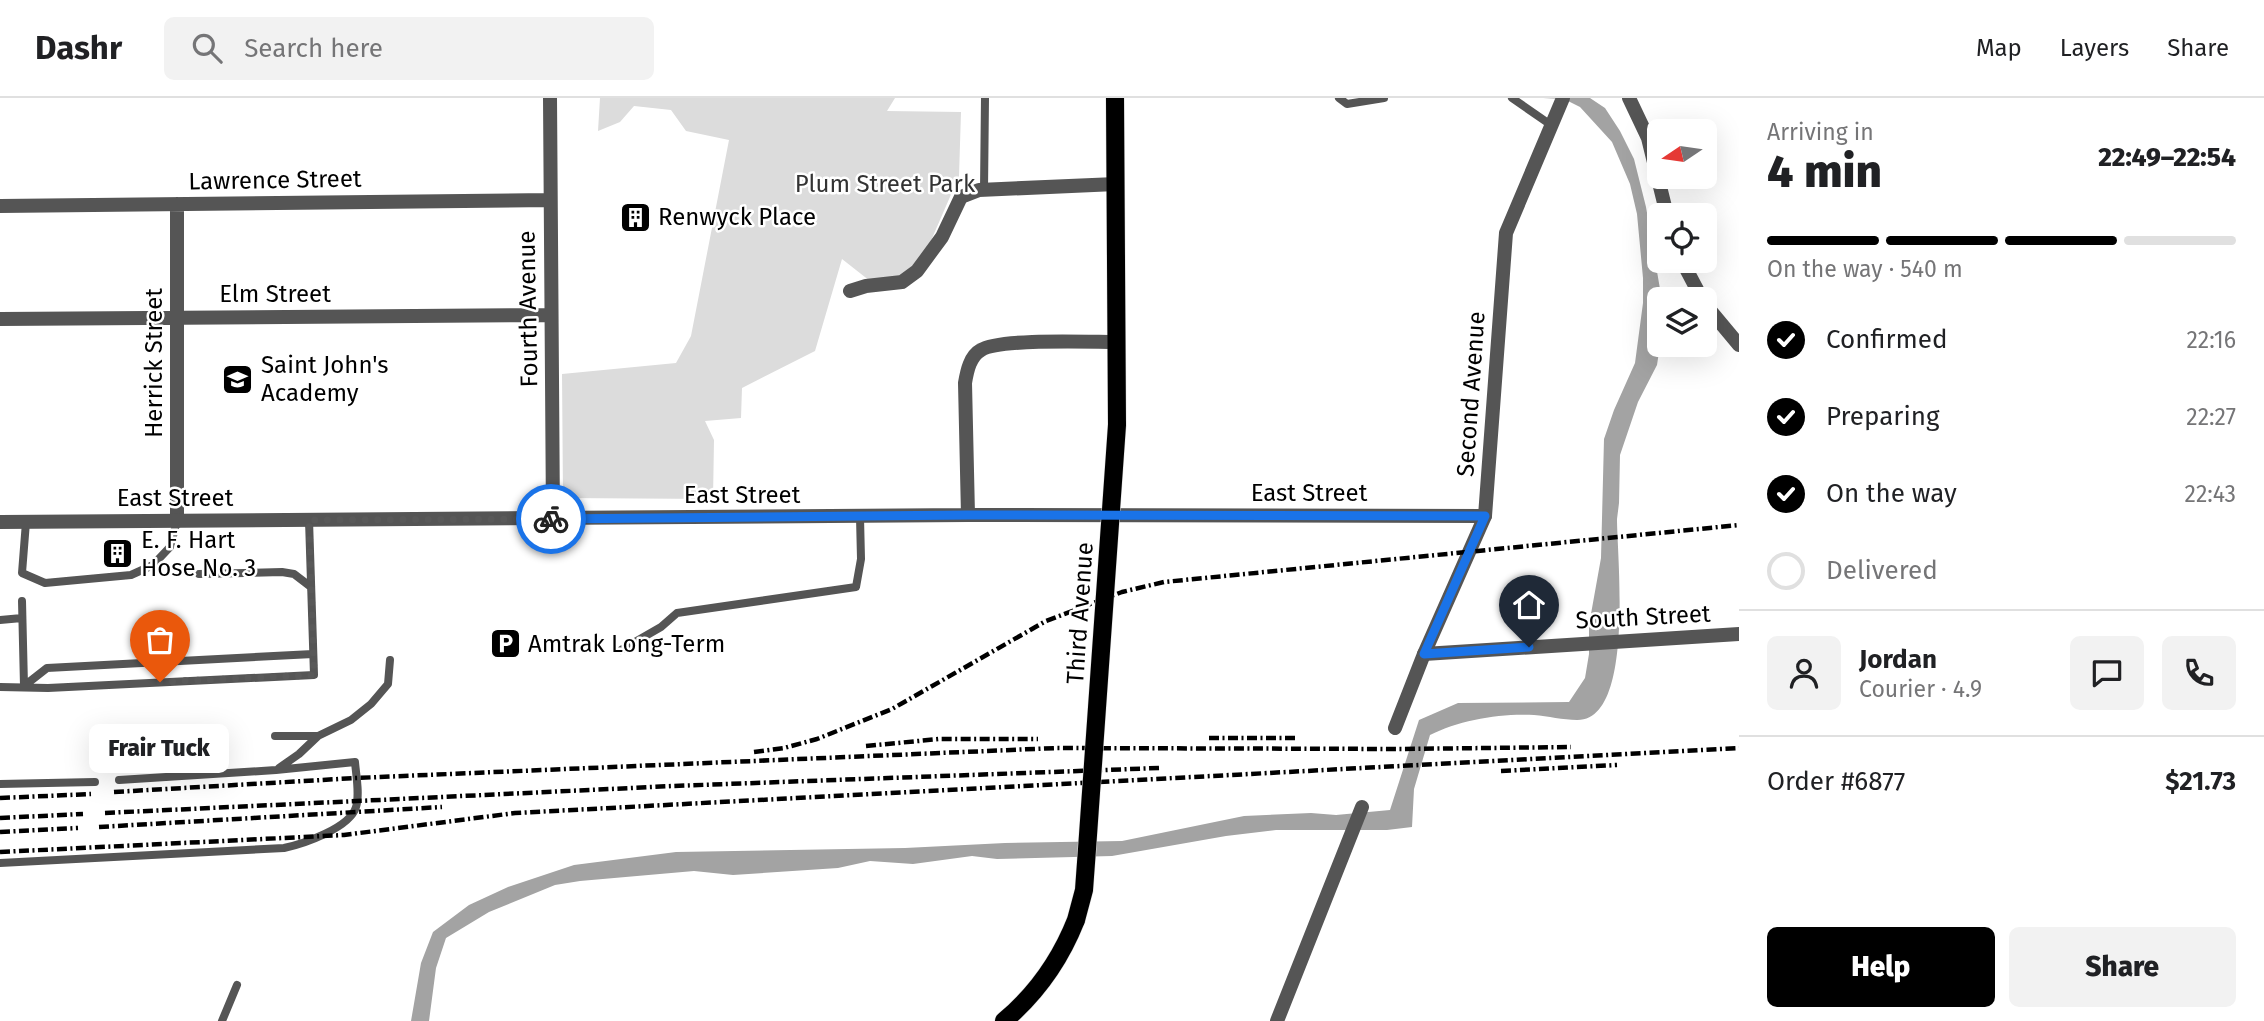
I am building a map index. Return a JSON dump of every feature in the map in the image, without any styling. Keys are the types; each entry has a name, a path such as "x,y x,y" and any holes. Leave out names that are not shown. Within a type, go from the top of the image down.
{"main road":[{"name":"Third Avenue","path":"1004,1021 1043,979 1069,938 1084,890 1116,425 1115,98"}],"street":[{"name":"Fourth Avenue","path":"550,98 553,519"},
{"path":"1629,98 1648,138 1664,203"},
{"name":"Second Avenue","path":"1395,728 1424,654 1485,516 1506,233 1561,102"},
{"path":"850,291 866,286 902,282 917,271 942,237 961,197 968,193 1116,184"},
{"name":"Lawrence Street","path":"0,206 550,200"},
{"name":"Herrick Street","path":"177,204 177,521"},
{"name":"Elm Street","path":"0,319 551,315"},
{"path":"1717,318 1739,345"},
{"path":"968,515 965,383 975,355 988,346 1009,343 1116,342"},
{"name":"East Street","path":"0,522 968,515 1485,516"},
{"name":"South Street","path":"1424,654 1739,634"},
{"path":"1277,1021 1362,807"}],"lane":[{"path":"984,190 985,98"},
{"path":"1339,98 1347,104 1384,98"},
{"path":"1511,98 1551,124"},
{"path":"621,650 677,613 856,587 861,559 860,517"},
{"path":"0,687 48,688 314,675 309,520"},
{"path":"26,522 22,573 45,583 131,575 153,565 170,547 177,521"},
{"path":"199,574 282,572 294,574 311,587"},
{"path":"22,601 24,686"},
{"path":"0,620 22,618"},
{"path":"24,686 47,668 313,654"},
{"path":"276,770 318,736 351,720 371,704 388,684 390,660"},
{"path":"275,736 318,736"},
{"path":"0,863 284,849 307,842 346,821 354,812 357,800 355,762 119,780"},
{"path":"0,784 95,782"},
{"path":"222,1021 237,985"}],"green space":[{"name":"Plum Street Park","path":"600,98 895,98 887,111 961,112 959,176 930,243 918,262 899,277 870,281 842,259 815,351 742,388 741,418 705,421 714,440 713,499 563,498 562,374 676,363 691,336 729,140 686,131 671,110 634,106 620,122 598,131"}],"shaded area":[{"path":"1543,98 1590,98 1605,108 1620,131 1634,159 1646,207 1647,273 1657,273 1660,287 1647,287 1647,357 1658,357 1657,365 1638,402 1620,455 1617,519 1619,634 1608,694 1595,713 1577,720 1534,715 1494,716 1454,725 1430,735 1414,789 1412,827 1387,830 1276,830 1112,856 997,859 972,856 913,864 870,861 838,868 733,875 694,871 555,885 489,912 446,938 436,968 429,1021 411,1021 421,963 433,932 469,905 508,887 574,865 676,852 1122,841 1244,816 1311,813 1336,815 1390,810 1419,720 1458,703 1569,702 1585,678 1589,654 1589,625 1601,558 1604,439 1635,363 1643,303 1643,278 1637,214 1630,184 1612,142 1580,107 1564,99"}],"railway":[{"path":"754,752 784,748 817,739 892,709 1046,621 1122,592 1164,582 1739,525"},
{"path":"1209,738 1295,738"},
{"path":"866,746 939,739 1038,739"},
{"path":"114,792 356,778 1057,748 1571,747"},
{"path":"0,852 344,835 515,813 1739,748"},
{"path":"1501,771 1617,765"},
{"path":"105,813 673,786 1159,768"},
{"path":"0,798 91,794"},
{"path":"99,827 442,807"},
{"path":"0,818 83,814"},
{"path":"0,832 78,828"}],"way so far":[{"path":"160,682 314,675 309,520 551,519"}],"place":[{"name":"Renwyck Place","path":"635,217"},
{"name":"Saint John's Academy","path":"238,379"},
{"name":"E. F. Hart Hose No. 3","path":"118,554"},
{"name":"Amtrak Long-Term","path":"505,644"},
{"name":"Frair Tuck","path":"160,682"}],"route":[{"path":"551,519 968,515 1485,516 1424,654 1529,647"}]}
